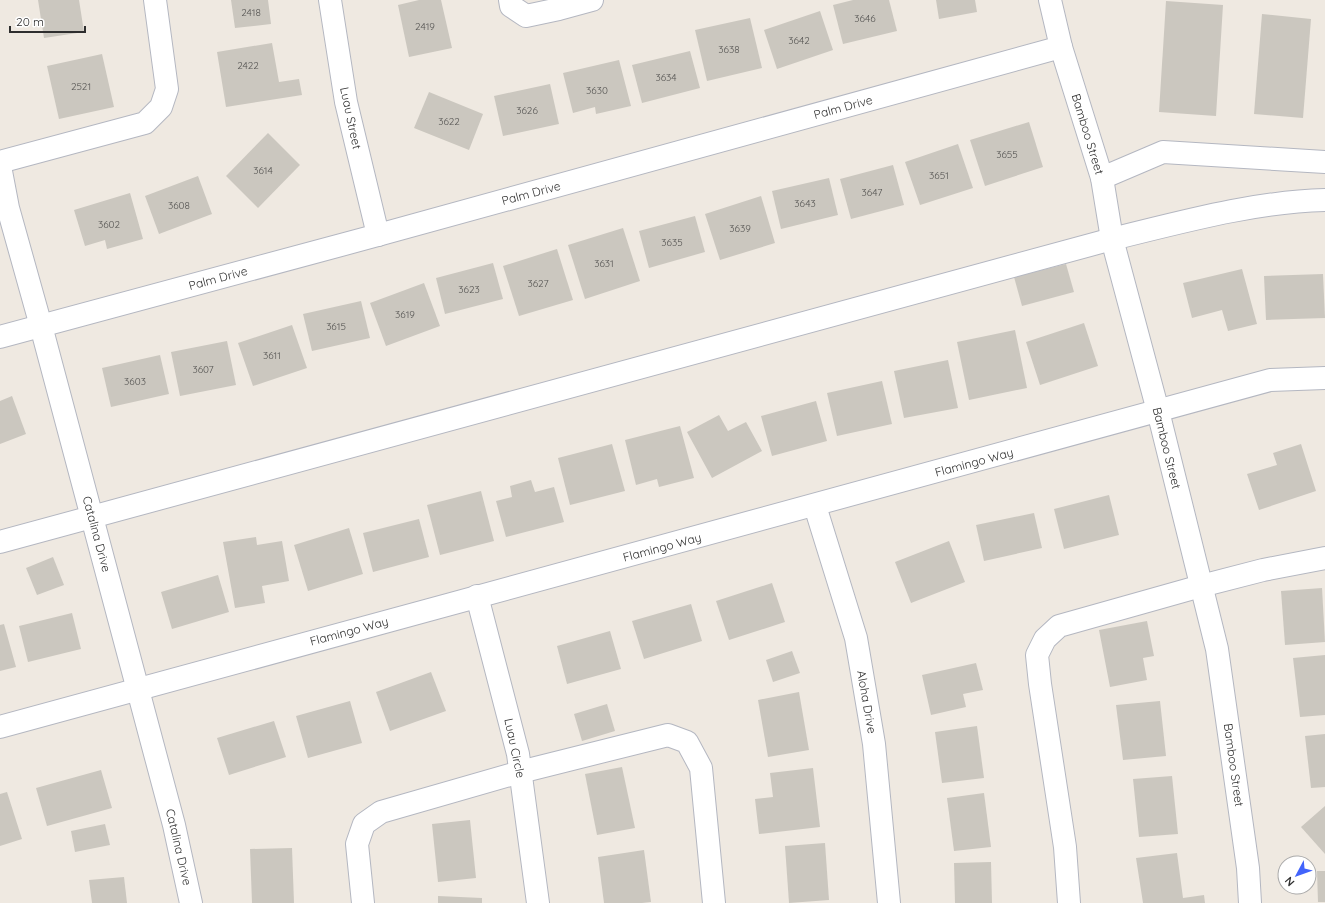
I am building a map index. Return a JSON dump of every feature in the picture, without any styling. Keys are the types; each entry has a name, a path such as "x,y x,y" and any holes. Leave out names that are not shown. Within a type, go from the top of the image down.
{"street":[{"path":"0,162 145,123 161,107 167,89 155,0"},
{"name":"Luau Street","path":"330,0 346,102 378,236"},
{"path":"510,0 512,6 526,16 592,0"},
{"name":"Bamboo Street","path":"1050,0 1061,47 1102,178 1112,238 1158,411 1217,649 1248,868 1250,903"},
{"name":"Palm Drive","path":"0,337 378,236 1061,47"},
{"path":"1102,178 1163,152 1325,162"},
{"name":"Catalina Drive","path":"0,166 8,208 41,326 174,825 191,903"},
{"path":"0,542 1112,238 1225,213 1296,201 1325,200"},
{"name":"Flamingo Way","path":"0,727 477,596 815,506 1270,380 1325,378"},
{"name":"Aloha Drive","path":"815,506 856,638 874,744 889,903"},
{"path":"1069,903 1065,847 1040,684 1037,655 1045,639 1059,626 1201,586 1264,570 1325,558"},
{"name":"Luau Circle","path":"477,596 518,754 538,903"},
{"path":"363,903 357,844 364,824 381,812 520,772 668,735 687,742 700,768 714,903"}],"building":[{"path":"38,0 79,0 84,32 44,38"},
{"path":"231,0 268,0 271,24 235,28"},
{"path":"419,0 441,0 452,48 409,57 398,5"},
{"path":"853,0 889,0 897,31 843,44 833,5"},
{"path":"936,0 975,0 977,12 939,19"},
{"path":"1166,1 1223,5 1216,116 1159,112"},
{"path":"820,11 833,50 777,69 764,30"},
{"path":"1262,14 1311,19 1303,118 1254,114"},
{"path":"750,18 762,68 707,81 695,30"},
{"path":"272,43 279,82 299,79 302,95 226,107 217,52"},
{"path":"690,51 700,88 642,103 632,65"},
{"path":"102,54 114,107 59,119 47,66"},
{"path":"619,60 631,106 596,114 595,107 573,113 563,73"},
{"path":"550,84 559,124 503,136 494,96"},
{"path":"429,92 483,114 469,150 414,128"},
{"path":"1029,122 1043,167 985,186 970,140"},
{"path":"268,133 300,165 258,208 226,176"},
{"path":"958,144 973,188 920,205 905,162"},
{"path":"893,165 904,205 851,219 840,179"},
{"path":"198,176 212,214 159,234 145,196"},
{"path":"829,178 838,215 781,229 772,191"},
{"path":"130,193 143,239 107,249 105,240 85,246 74,210"},
{"path":"761,196 775,243 720,260 705,214"},
{"path":"695,216 705,252 649,268 639,231"},
{"path":"623,228 640,281 585,299 568,245"},
{"path":"557,249 573,300 519,316 503,266"},
{"path":"493,263 503,299 445,314 436,278"},
{"path":"1066,264 1074,292 1022,306 1014,277"},
{"path":"1242,269 1257,324 1228,331 1222,310 1192,318 1183,283"},
{"path":"1323,274 1325,318 1266,320 1264,276"},
{"path":"424,283 440,326 386,346 370,303"},
{"path":"361,301 370,338 312,351 303,314"},
{"path":"1084,323 1098,366 1040,385 1026,342"},
{"path":"292,325 307,368 253,386 238,343"},
{"path":"1015,330 1027,388 969,400 957,342"},
{"path":"227,341 236,385 180,396 171,352"},
{"path":"160,355 169,394 111,407 102,368"},
{"path":"948,360 958,408 904,418 894,371"},
{"path":"882,381 892,424 837,436 827,393"},
{"path":"12,396 26,434 0,444 0,401"},
{"path":"816,401 827,441 772,456 761,416"},
{"path":"719,415 728,431 746,422 762,451 712,478 687,432"},
{"path":"680,426 694,478 659,487 657,479 636,485 625,440"},
{"path":"612,444 625,491 570,505 558,458"},
{"path":"1301,444 1316,491 1259,510 1247,474 1277,465 1273,453"},
{"path":"531,480 535,492 554,487 564,522 506,537 496,501 512,497 510,486"},
{"path":"481,491 494,541 440,555 427,505"},
{"path":"1109,495 1119,535 1064,549 1054,509"},
{"path":"1034,513 1042,548 984,561 976,525"},
{"path":"419,519 429,557 373,572 363,533"},
{"path":"349,528 363,574 308,591 294,545"},
{"path":"256,537 257,545 282,541 289,581 262,586 265,603 235,608 223,542"},
{"path":"949,541 965,582 911,603 895,562"},
{"path":"53,557 64,585 37,595 26,568"},
{"path":"218,575 229,612 172,629 161,592"},
{"path":"772,583 785,622 729,640 716,601"},
{"path":"1322,588 1325,642 1285,645 1281,591"},
{"path":"691,604 702,641 644,659 632,621"},
{"path":"72,613 81,649 28,662 19,626"},
{"path":"1147,621 1154,656 1143,658 1147,680 1110,687 1099,630"},
{"path":"4,624 16,667 0,671 0,625"},
{"path":"610,631 621,669 567,684 557,646"},
{"path":"792,651 800,673 773,682 766,660"},
{"path":"1325,655 1325,715 1300,717 1293,658"},
{"path":"976,663 983,690 963,694 966,707 931,715 922,675"},
{"path":"431,672 446,711 390,731 376,692"},
{"path":"799,692 809,750 768,757 758,700"},
{"path":"350,701 362,743 308,758 296,716"},
{"path":"1160,701 1166,756 1123,760 1116,705"},
{"path":"607,704 615,731 582,741 574,714"},
{"path":"274,721 286,757 229,775 217,738"},
{"path":"977,726 984,778 942,783 935,732"},
{"path":"1325,734 1325,787 1311,788 1305,736"},
{"path":"622,767 635,828 597,835 585,774"},
{"path":"813,768 820,827 759,834 755,799 773,797 770,773"},
{"path":"101,770 112,808 47,826 36,788"},
{"path":"1172,776 1178,834 1139,837 1133,779"},
{"path":"7,792 22,839 0,846 0,794"},
{"path":"984,793 991,847 954,851 947,798"},
{"path":"1325,806 1325,854 1301,827"},
{"path":"470,820 476,878 438,882 432,824"},
{"path":"105,824 110,845 75,852 71,831"},
{"path":"825,843 829,900 789,903 785,846"},
{"path":"292,848 294,903 252,903 250,849"},
{"path":"644,850 651,902 604,903 598,857"},
{"path":"1177,853 1183,898 1204,895 1205,903 1143,903 1136,858"},
{"path":"991,862 992,903 955,903 954,863"},
{"path":"1317,871 1325,871 1325,902 1318,902"},
{"path":"124,877 127,903 92,903 89,880"},
{"path":"438,896 482,898 482,903 438,903"}]}
